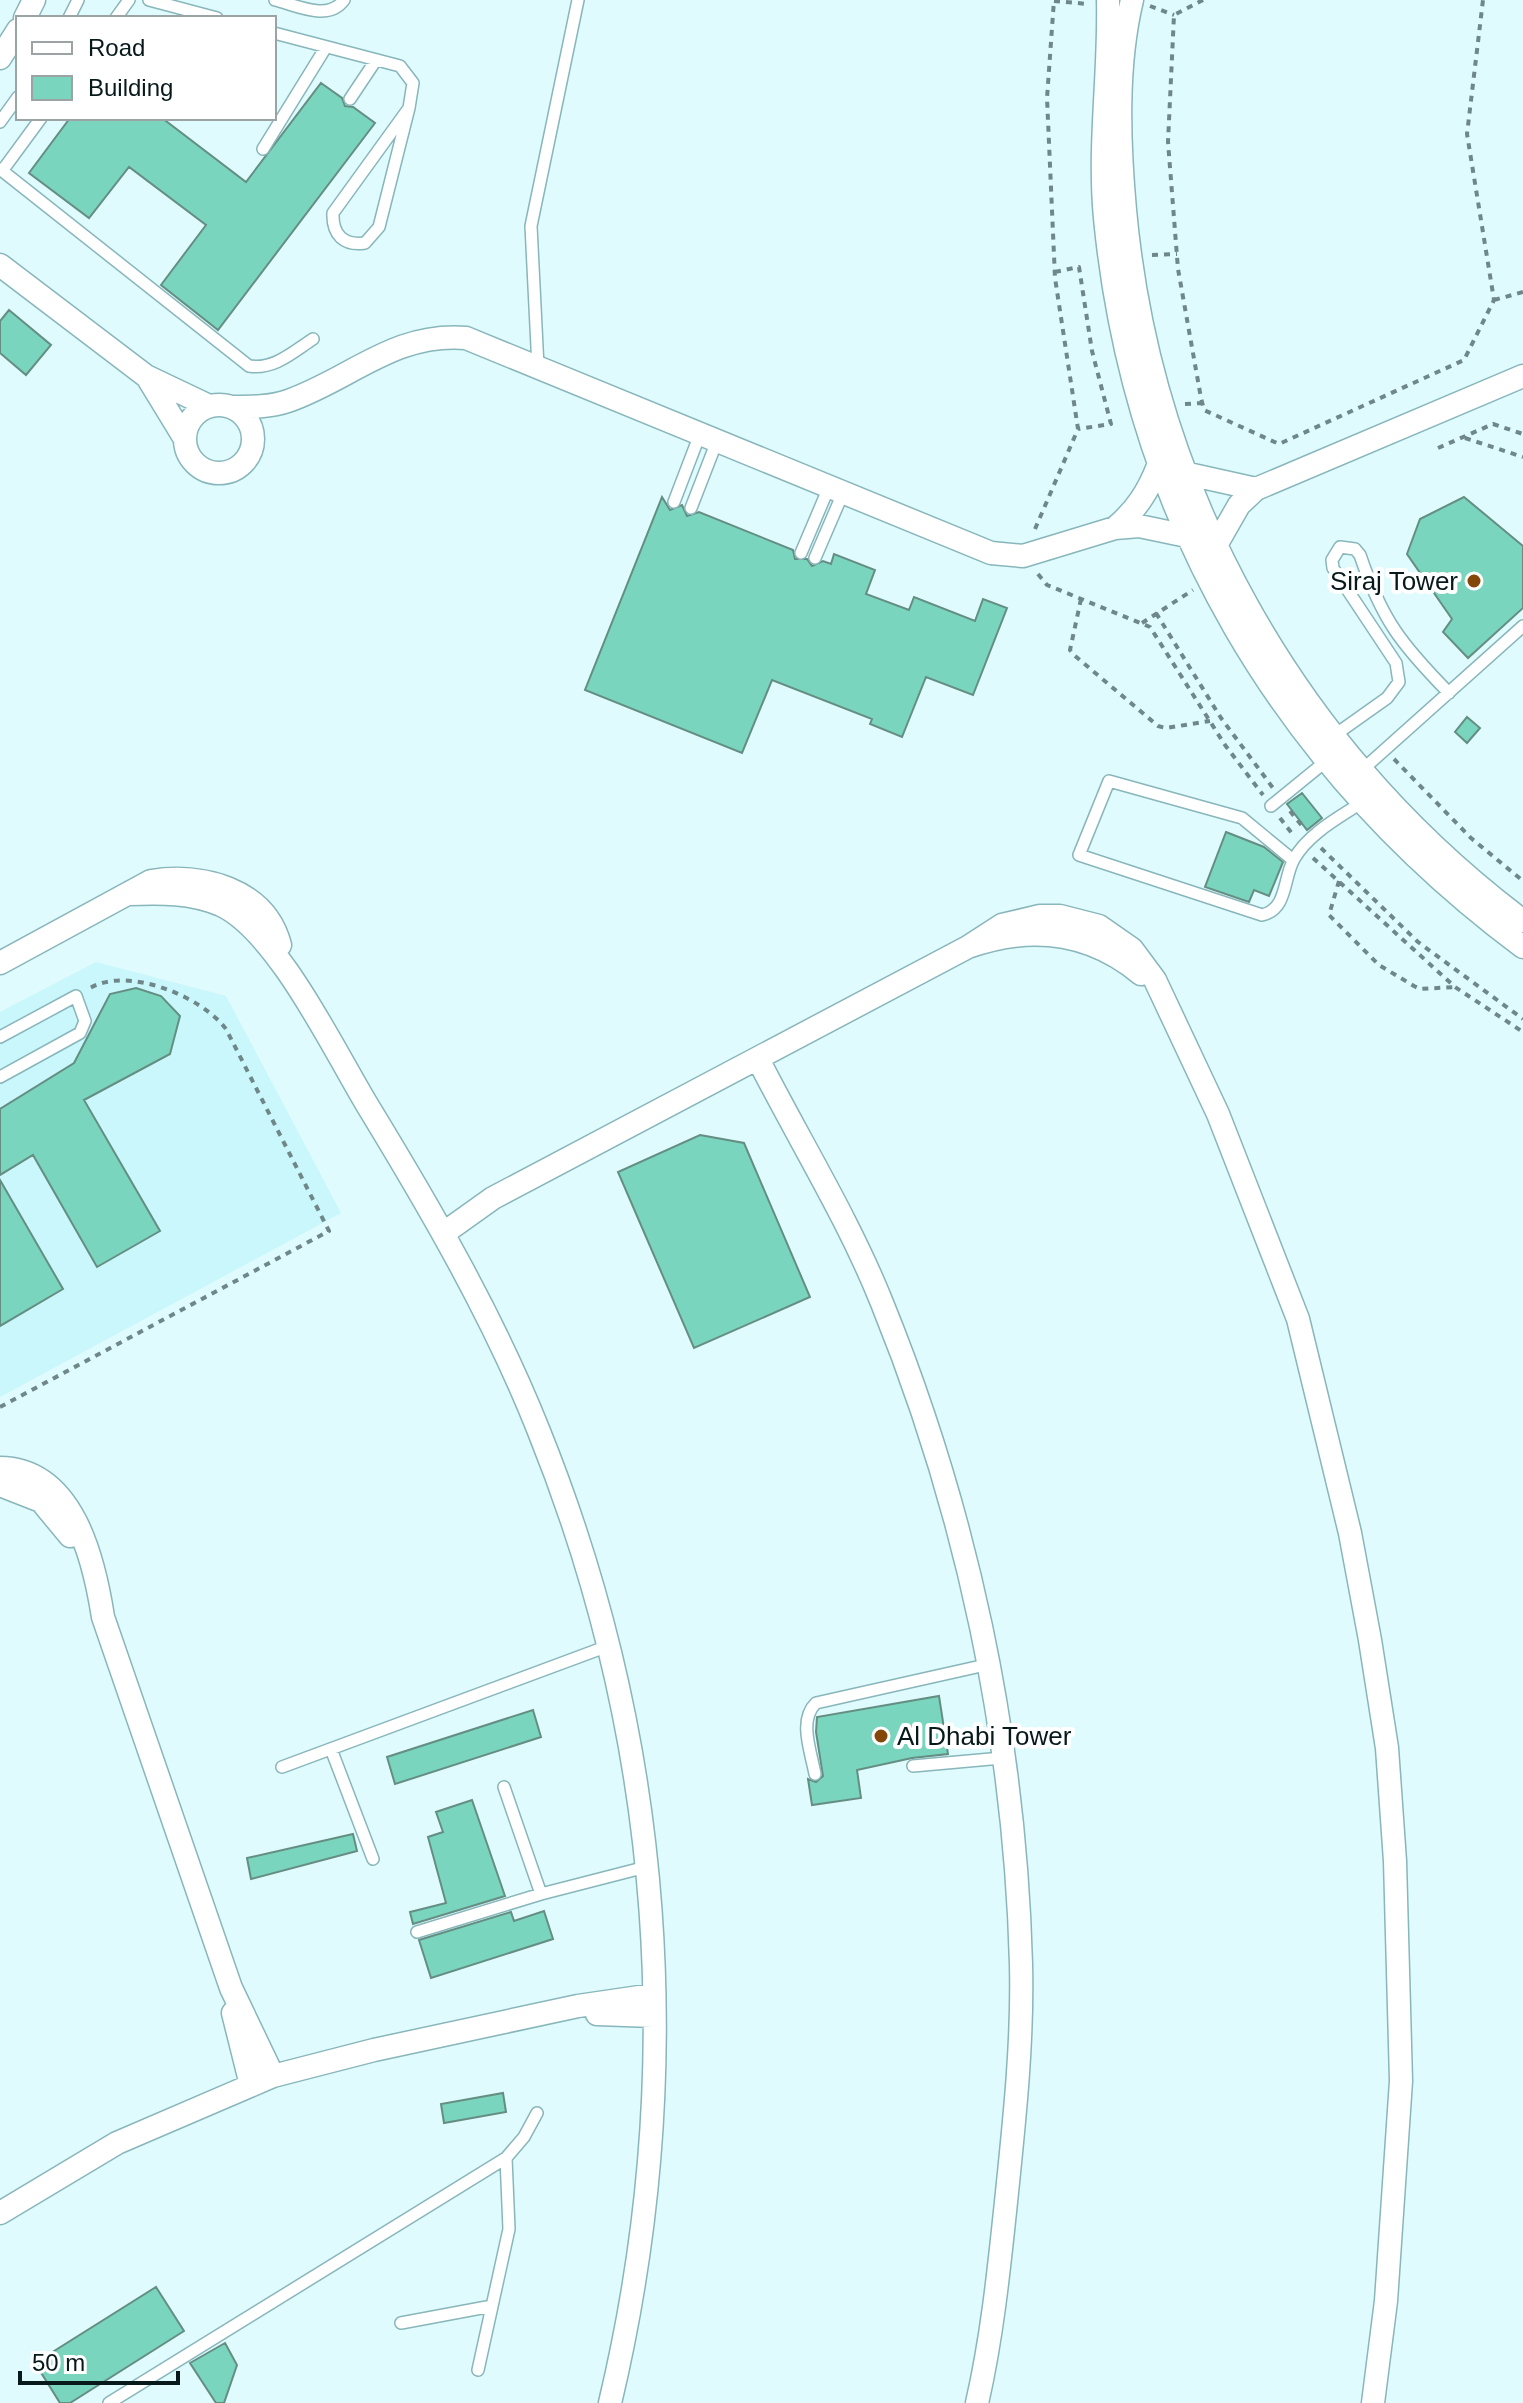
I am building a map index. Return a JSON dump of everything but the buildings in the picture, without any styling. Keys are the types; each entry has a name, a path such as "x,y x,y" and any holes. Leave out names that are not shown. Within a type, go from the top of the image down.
{"street":[{"path":"1140,2 1127,22 1121,112 1129,256 1142,332 1184,473 1215,547 1268,646 1332,737 1433,847 1523,921"},
{"path":"1108,3 1102,132 1105,217 1116,301 1134,385 1158,466 1187,536 1208,581 1254,663 1325,762 1440,882 1523,947"},
{"path":"0,58 16,33"},
{"path":"0,265 146,376 209,406 233,407 288,401 403,345 440,336 466,338 991,553 1023,556 1115,528 1139,526 1187,536"},
{"path":"146,376 185,439 191,459 208,471 219,473 239,466 288,401"},
{"path":"1215,547 1239,505 1256,489 1523,376"},
{"path":"185,439 192,419 209,406"},
{"path":"233,407 251,429 251,449"},
{"path":"1115,528 1142,501 1158,466"},
{"path":"1184,473 1256,489"},
{"path":"0,963 128,894 193,896 222,906 249,923 287,972 440,1225 536,1425 580,1544 609,1646 629,1738 646,1867 655,2105 650,2181 627,2332 610,2403"},
{"path":"440,1225 968,947 1021,933 1075,938 1124,960 1163,999 1218,1114 1298,1319 1350,1533 1387,1748 1395,1861 1401,2081 1386,2301 1373,2403"},
{"path":"758,1059 846,1224 881,1301 938,1464 990,1664 1017,1895 1021,1967 1018,2048 1002,2234 977,2403"},
{"path":"0,1468 31,1474 65,1501 95,1580 103,1617 231,1988 273,2076"},
{"path":"0,1485 41,1501 64,1524 91,1596 103,1617"},
{"path":"231,1988 231,2006 251,2085"},
{"path":"1,2210 117,2143 273,2076 374,2050 568,2009 597,2014 653,2005"}],"lane":[{"path":"149,0 209,16"},
{"path":"275,0 324,12 333,10 344,0"},
{"path":"538,367 531,226 578,0"},
{"path":"276,34 400,66 409,73 413,83 409,108 379,227 365,243 344,241 336,234 333,213 409,108"},
{"path":"263,149 326,47"},
{"path":"350,99 376,60"},
{"path":"0,122 16,100"},
{"path":"39,120 1,170 249,366 262,368 274,364 313,339"},
{"path":"674,502 709,438"},
{"path":"691,508 709,438"},
{"path":"801,553 836,490"},
{"path":"815,558 836,490"},
{"path":"1332,737 1387,698 1399,682 1396,663 1333,568 1334,553 1340,547 1355,549 1360,555 1385,619 1411,654 1449,693"},
{"path":"1361,771 1523,626"},
{"path":"1271,806 1325,762"},
{"path":"1293,860 1242,818 1109,781 1079,855 1262,915 1270,913 1281,901 1293,860 1303,848 1321,830 1361,803"},
{"path":"0,1037 76,996 85,1021 80,1033 0,1077"},
{"path":"282,1767 609,1646"},
{"path":"815,1774 806,1724 809,1711 816,1703 990,1664"},
{"path":"331,1749 373,1859"},
{"path":"913,1766 1002,1758"},
{"path":"504,1787 541,1894"},
{"path":"417,1932 541,1894 646,1867"},
{"path":"109,2403 506,2158 524,2137 537,2113"},
{"path":"478,2370 509,2229 506,2158"},
{"path":"401,2323 492,2306"}],"path":[{"path":"1108,3 1054,0 1047,98 1055,272 1078,429 1023,556 1047,585 1150,627 1210,721 1303,848 1455,987 1523,1032"},
{"path":"1140,2 1174,15 1203,0"},
{"path":"1174,15 1168,142 1178,269 1204,410 1279,444 1464,360 1494,300 1467,134 1483,0"},
{"path":"1055,272 1079,267 1092,351 1111,424 1078,429"},
{"path":"1494,300 1523,292"},
{"path":"1438,448 1493,424 1523,434"},
{"path":"1463,437 1523,457"},
{"path":"1142,623 1208,581"},
{"path":"1081,599 1070,650 1074,655 1158,726 1166,728 1210,721"},
{"path":"1384,750 1471,838 1523,881"},
{"path":"1339,881 1329,915 1379,965 1420,989 1455,987"},
{"path":"0,1407 329,1231 226,1029 214,1013 149,984 125,978 101,982 76,996"}],"shaded area":[{"path":"96,962 226,996 341,1213 0,1397 0,1012"}],"place":[{"name":"Siraj Tower","path":"1474,581"},
{"name":"Al Dhabi Tower","path":"881,1736"}]}
